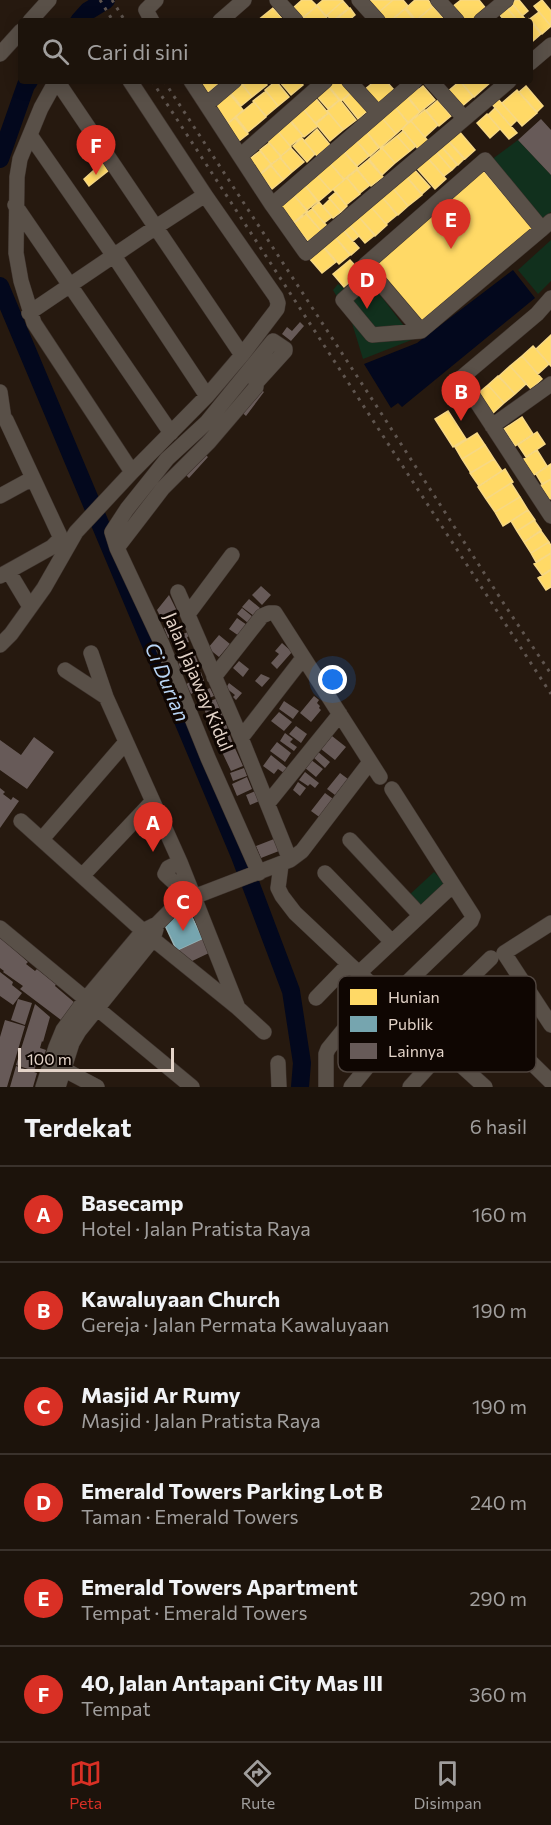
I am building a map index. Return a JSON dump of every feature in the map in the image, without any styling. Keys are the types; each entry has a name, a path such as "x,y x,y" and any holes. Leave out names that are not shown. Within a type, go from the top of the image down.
{"street":[{"path":"33,18 49,0"},
{"path":"223,18 244,0"},
{"path":"277,0 293,18"},
{"path":"359,0 375,18"},
{"path":"438,0 455,18"},
{"path":"485,18 506,0"},
{"path":"0,54 18,34"},
{"path":"533,60 551,45"},
{"path":"54,84 41,108 20,159 15,205 16,253 30,313 40,333 132,472"},
{"path":"58,84 242,355"},
{"path":"0,645 11,634 52,575 76,532 207,396 277,309 278,303 270,290 132,84"},
{"path":"193,84 272,205 307,253 504,84"},
{"path":"207,104 230,84"},
{"path":"240,156 322,84"},
{"path":"352,84 378,113"},
{"path":"272,205 411,84"},
{"path":"434,84 464,118"},
{"path":"30,135 207,396"},
{"path":"372,274 343,300 372,335 421,331 546,225 485,160 365,265 421,331"},
{"path":"30,313 205,195"},
{"path":"15,205 71,284 171,434"},
{"path":"551,298 537,314 463,376 462,381 551,516"},
{"name":"Jalan Jajaway Kidul","path":"117,548 163,488 222,427 256,387 256,383 285,349 279,344 273,341 207,422 167,459 127,509 112,532 117,548 162,644 257,873"},
{"path":"492,426 551,384"},
{"path":"0,392 2,420 6,420 60,536 52,548 4,574 30,607"},
{"path":"0,496 33,478"},
{"path":"188,614 232,555"},
{"path":"178,592 268,803 286,862 281,872 278,888 295,913 362,976"},
{"path":"214,677 262,616 275,613 380,777"},
{"path":"91,653 106,697 180,862 238,1008"},
{"path":"241,738 303,658"},
{"path":"65,670 106,697"},
{"path":"268,803 340,714"},
{"path":"42,839 126,742"},
{"path":"43,1087 59,1038 73,1028 151,931 174,907 192,897 286,862 302,851 370,762"},
{"path":"392,789 473,916 473,919 414,976"},
{"path":"82,876 152,802"},
{"path":"21,821 82,876 151,931 264,1032"},
{"path":"350,840 420,915"},
{"path":"324,873 392,942"},
{"path":"343,976 392,942 453,885"},
{"path":"519,976 504,953 551,923"},
{"path":"0,928 192,1087"},
{"path":"472,976 491,958"},
{"path":"316,998 338,980"},
{"path":"536,1002 551,1025"},
{"path":"58,1087 72,1043 73,1028"},
{"path":"326,1087 326,1054 338,1036"},
{"path":"278,1064 279,1087"},
{"path":"536,1067 551,1082"},
{"path":"63,1069 97,1087"},
{"path":"351,1087 366,1072"},
{"path":"410,1087 424,1072"},
{"path":"469,1072 485,1087"}],"green space":[{"path":"518,140 551,175 551,212 542,219 491,160"},
{"path":"551,240 551,281 538,294 518,270"},
{"path":"368,279 414,339 363,359 352,323 333,290 338,284 352,294"},
{"path":"434,872 446,884 419,909 407,897"}],"water":[{"path":"513,270 535,298 402,407 398,403 391,408 364,364 417,343"}],"building: Hunian":[{"path":"302,0 311,0 317,6 302,18 293,8"},
{"path":"323,0 343,1 326,16 317,5"},
{"path":"368,0 392,0 392,1 379,12"},
{"path":"393,0 403,0 408,6 394,18 384,18 379,12"},
{"path":"415,0 428,0 433,6 418,18 414,18 406,8"},
{"path":"461,0 479,0 487,10 478,18 461,18 452,7"},
{"path":"519,0 528,11 522,16 512,3"},
{"path":"542,0 551,11 551,26 534,6"},
{"path":"343,1 349,8 336,18 330,18 327,15"},
{"path":"513,5 524,18 516,18 508,9"},
{"path":"317,6 327,18 303,18"},
{"path":"433,6 443,18 419,18"},
{"path":"506,7 515,18 502,18 499,14"},
{"path":"273,8 281,18 261,18"},
{"path":"350,8 355,15 352,18 338,18"},
{"path":"405,9 412,18 394,18"},
{"path":"539,12 551,26 542,34 531,18"},
{"path":"533,24 541,34 533,41"},
{"path":"196,84 218,84 205,95"},
{"path":"234,84 241,84 252,97 241,106 227,88"},
{"path":"242,84 267,85 252,97"},
{"path":"272,84 278,84 289,97 278,106 265,90"},
{"path":"282,84 303,85 291,95"},
{"path":"327,84 344,84 351,92 341,101"},
{"path":"371,84 389,84 394,90 377,105 364,90"},
{"path":"456,84 462,84 473,97 460,108 447,92"},
{"path":"463,84 489,84 474,97"},
{"path":"327,85 339,100 328,109 315,94"},
{"path":"416,85 419,89 423,86 435,100 420,112 405,93"},
{"path":"526,86 543,106 537,112 519,92"},
{"path":"355,90 371,108 358,119 343,100"},
{"path":"517,90 537,113 522,126 502,103"},
{"path":"266,91 278,106 266,116 253,101"},
{"path":"228,92 243,110 228,123 212,104"},
{"path":"313,95 328,113 315,123 300,105"},
{"path":"406,96 420,112 408,122 394,106"},
{"path":"497,98 517,120 511,126 491,103"},
{"path":"340,100 356,120 343,130 327,111"},
{"path":"438,100 451,116 439,126 426,110"},
{"path":"254,102 266,117 248,132 236,117"},
{"path":"301,107 318,126 304,137 288,117"},
{"path":"395,107 408,123 396,134 382,118"},
{"path":"495,108 517,133 509,139 488,115"},
{"path":"425,110 438,125 425,137 411,121"},
{"path":"329,113 343,130 330,141 316,124"},
{"path":"487,114 500,129 490,138 477,123"},
{"path":"235,118 248,134 239,141 226,125"},
{"path":"287,118 303,136 290,146 275,128"},
{"path":"382,118 396,134 380,148 366,131"},
{"path":"411,121 428,141 418,149 402,129"},
{"path":"317,129 330,145 317,156 304,141"},
{"path":"277,130 291,147 281,156 266,139"},
{"path":"365,130 379,148 370,156 355,139"},
{"path":"458,130 475,150 465,159 447,139"},
{"path":"403,131 416,146 410,151 397,136"},
{"path":"397,136 410,151 395,163 382,148"},
{"path":"302,138 315,154 307,162 293,146"},
{"path":"355,139 369,156 357,166 342,149"},
{"path":"448,141 464,159 458,165 442,147"},
{"path":"269,143 281,157 271,164 260,150"},
{"path":"440,145 457,165 452,170 435,150"},
{"path":"291,148 304,162 292,172 280,157"},
{"path":"382,148 395,163 382,175 369,159"},
{"path":"434,149 452,170 444,176 426,156"},
{"path":"260,151 271,164 260,174 248,160"},
{"path":"343,151 358,168 344,179 329,162"},
{"path":"425,155 446,179 435,189 414,165"},
{"path":"280,158 292,172 283,180 271,165"},
{"path":"368,160 383,177 371,186 357,169"},
{"path":"103,162 109,170 89,186 84,179"},
{"path":"330,163 344,180 331,191 317,175"},
{"path":"271,166 283,180 272,189 260,175"},
{"path":"412,167 430,187 422,194 404,174"},
{"path":"481,168 536,232 421,330 367,266"},
{"path":"357,170 370,185 360,193 347,178"},
{"path":"316,174 331,191 318,202 304,184"},
{"path":"404,174 422,195 408,206 390,185"},
{"path":"347,178 360,194 346,205 333,189"},
{"path":"304,184 318,201 307,210 293,194"},
{"path":"391,186 408,206 398,215 380,195"},
{"path":"336,192 347,206 341,212 329,198"},
{"path":"293,194 307,211 293,223 279,206"},
{"path":"382,197 397,215 386,224 371,207"},
{"path":"330,199 341,212 333,218 323,206"},
{"path":"319,202 332,217 324,223 312,208"},
{"path":"371,207 387,225 375,236 359,217"},
{"path":"312,209 327,226 321,231 306,213"},
{"path":"306,214 321,231 308,241 293,224"},
{"path":"358,216 375,235 365,243 349,224"},
{"path":"346,221 359,236 353,241 340,226"},
{"path":"341,228 359,248 351,255 333,235"},
{"path":"333,235 350,255 339,264 322,245"},
{"path":"323,247 336,262 322,273 309,258"},
{"path":"350,260 361,272 344,287 333,274"},
{"path":"551,335 551,366 536,349"},
{"path":"533,346 549,364 538,374 522,356"},
{"path":"522,356 542,379 531,389 510,366"},
{"path":"510,366 526,384 515,394 499,376"},
{"path":"498,376 515,394 504,403 488,385"},
{"path":"488,385 504,403 492,414 476,395"},
{"path":"448,411 466,439 453,447 435,419"},
{"path":"522,417 533,434 515,446 504,429"},
{"path":"537,432 545,444 526,457 518,445"},
{"path":"477,433 485,445 462,459 455,447"},
{"path":"485,445 494,459 471,473 462,459"},
{"path":"537,450 547,466 531,477 521,461"},
{"path":"494,459 502,471 479,486 470,473"},
{"path":"551,464 551,479 542,484 536,474"},
{"path":"505,469 513,482 486,499 478,487"},
{"path":"551,479 551,498 549,500 540,486"},
{"path":"511,483 520,497 495,512 486,499"},
{"path":"520,497 528,510 503,526 495,512"},
{"path":"528,510 535,520 517,531 511,521"},
{"path":"534,520 541,530 524,542 517,531"},
{"path":"541,531 549,542 531,553 524,542"},
{"path":"549,542 551,553 536,562 531,553"},
{"path":"551,553 551,569 542,575 534,564"},
{"path":"551,570 551,587 546,590 538,578"}],"building: Publik":[{"path":"189,911 203,939 177,951 164,923"}],"building: Lainnya":[{"path":"541,119 551,130 551,175 518,140"},
{"path":"300,322 304,326 291,341 282,334 287,327 292,331"},
{"path":"257,386 264,392 246,416 238,409"},
{"path":"201,451 208,457 189,478 182,471"},
{"path":"261,586 271,595 262,605 252,595"},
{"path":"169,595 177,611 161,618 157,610"},
{"path":"249,599 260,608 254,616 242,607"},
{"path":"242,608 253,617 248,623 237,614"},
{"path":"237,618 247,625 239,636 229,629"},
{"path":"179,622 183,632 168,638 164,628"},
{"path":"191,631 192,635 187,637 189,642 177,646 174,637"},
{"path":"219,635 230,644 219,657 208,648"},
{"path":"282,643 292,652 277,669 271,663 279,654 275,651"},
{"path":"194,652 199,665 181,672 178,664 185,661 183,657"},
{"path":"239,661 249,669 243,677 233,668"},
{"path":"194,669 195,674 201,672 204,681 198,683 196,678 192,679 189,671"},
{"path":"261,674 270,678 262,687 255,681"},
{"path":"195,680 200,689 191,694 186,684"},
{"path":"229,683 242,693 236,700 233,697 235,695 226,688"},
{"path":"210,688 214,696 202,701 199,693"},
{"path":"314,696 319,700 317,703 321,710 311,722 300,713"},
{"path":"218,698 222,709 207,716 202,704"},
{"path":"284,701 299,711 293,719 279,709"},
{"path":"221,712 225,722 213,727 209,717"},
{"path":"279,712 292,722 284,731 271,721"},
{"path":"226,724 233,744 223,748 218,739 225,736 219,738 215,728"},
{"path":"296,726 307,734 301,743 289,734"},
{"path":"285,733 293,739 290,742 297,747 294,751 280,741"},
{"path":"332,736 346,747 335,760 321,749"},
{"path":"34,737 54,752 27,789 0,770 0,740 21,755"},
{"path":"277,742 291,753 285,762 270,751"},
{"path":"234,746 243,766 231,771 222,752"},
{"path":"317,751 330,762 325,768 313,757"},
{"path":"271,755 287,768 284,773 278,769 274,774 263,766"},
{"path":"310,759 323,769 316,777 304,767"},
{"path":"244,768 247,776 233,781 230,773"},
{"path":"305,772 319,783 315,788 299,780"},
{"path":"340,773 348,779 335,795 327,789"},
{"path":"247,777 252,789 237,796 232,784"},
{"path":"298,782 306,788 300,796 293,790"},
{"path":"0,788 5,792 3,794 11,800 13,797 19,801 0,828"},
{"path":"258,790 262,800 250,805 246,795"},
{"path":"325,793 336,801 322,819 311,811"},
{"path":"274,839 279,851 261,858 256,846"},
{"path":"0,937 28,962 26,964 35,971 37,969 56,984 55,986 75,1003 61,1020 20,989 23,986 0,968"},
{"path":"203,939 209,953 186,964 179,950"},
{"path":"0,972 22,993 13,1005 0,996"},
{"path":"18,999 32,1003 25,1025 11,1020"},
{"path":"35,1004 50,1017 40,1048 46,1050 43,1058 39,1056 34,1071 16,1065"},
{"path":"5,1020 25,1026 7,1087 0,1087 0,1037"},
{"path":"16,1066 37,1073 33,1087 10,1087"}],"waterway":[{"name":"Ci Durian","path":"82,18 88,11 106,0"},
{"name":"Ci Durian","path":"0,159 27,84"},
{"name":"Ci Durian","path":"0,286 240,856 291,991 302,1063 300,1087"}],"railway":[{"path":"100,0 111,18"},
{"path":"112,0 123,18"},
{"path":"154,84 551,694"},
{"path":"166,84 551,674"}],"place":[{"name":"40, Jalan Antapani City Mas III","path":"96,175"},
{"name":"Emerald Towers Apartment","path":"451,249"},
{"name":"Emerald Towers Parking Lot B","path":"367,309"},
{"name":"Kawaluyaan Church","path":"461,421"},
{"name":"Basecamp","path":"153,852"},
{"name":"Masjid Ar Rumy","path":"183,931"}]}
